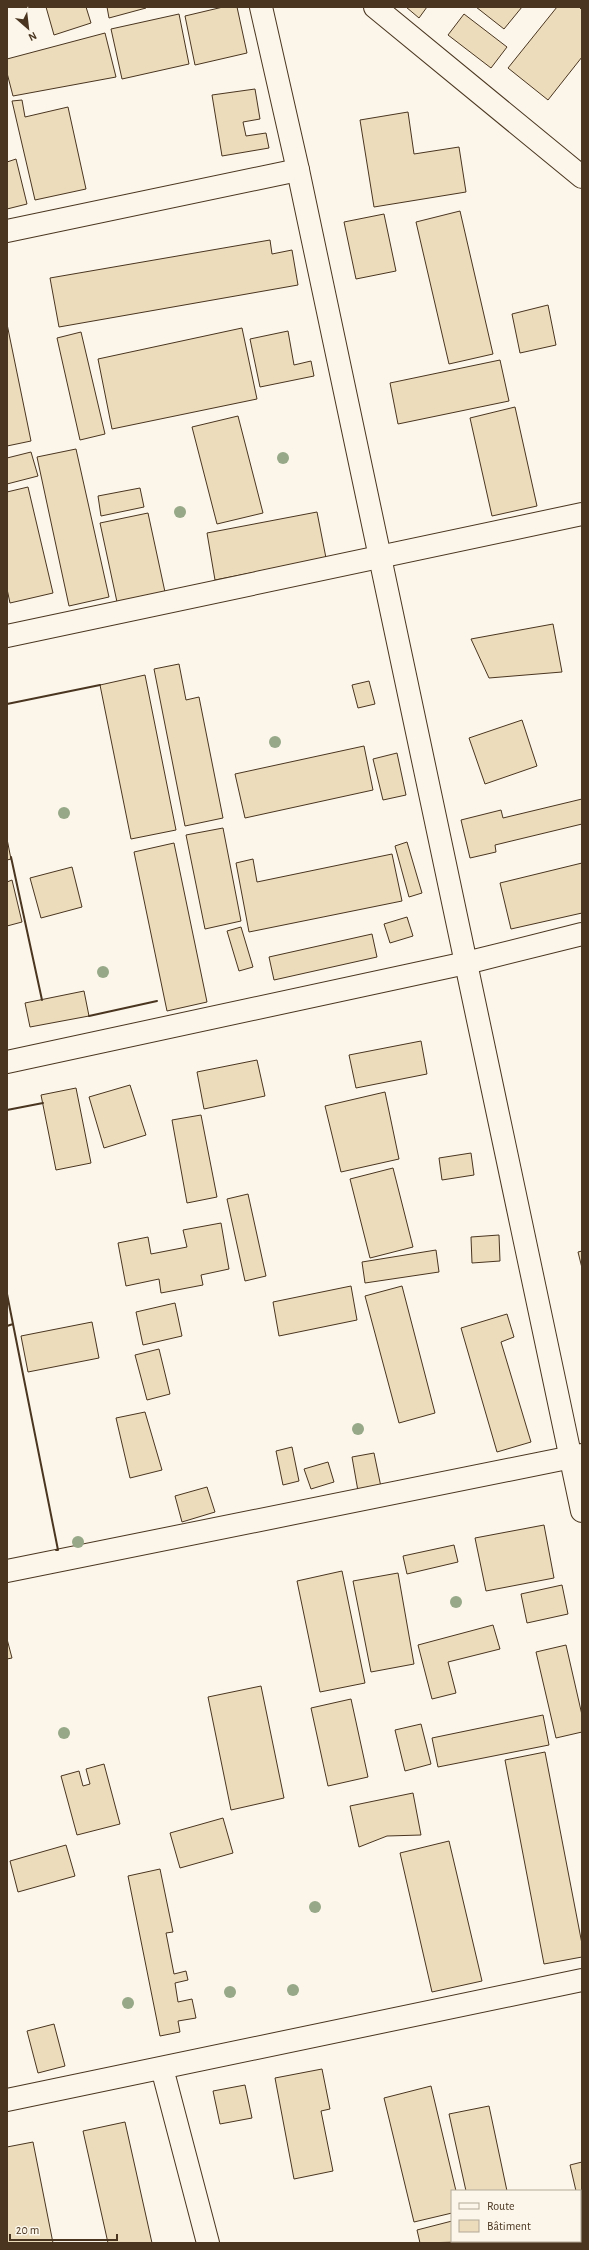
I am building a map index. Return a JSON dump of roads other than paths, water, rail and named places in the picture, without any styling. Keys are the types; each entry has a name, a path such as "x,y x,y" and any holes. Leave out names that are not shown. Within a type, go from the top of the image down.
{"street":[{"path":"261,7 298,170 466,963 576,1456 582,1510"},
{"path":"375,7 582,177"},
{"path":"7,231 298,170"},
{"path":"7,636 582,514"},
{"path":"7,1062 466,963 582,934"},
{"path":"7,1570 576,1456"},
{"path":"7,2100 582,1980"},
{"path":"162,2068 208,2243"}]}
